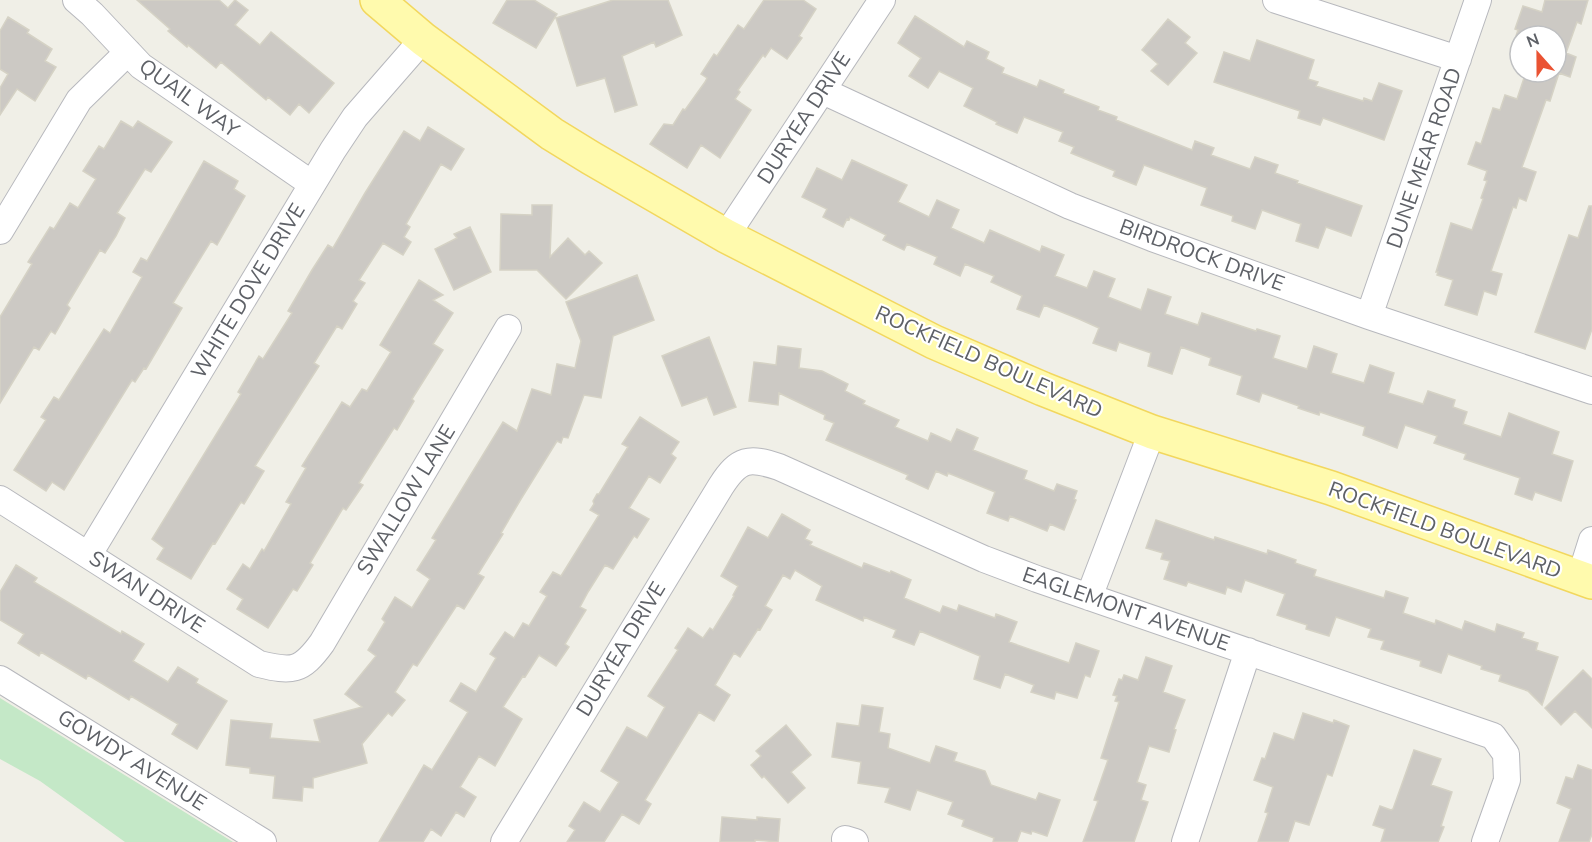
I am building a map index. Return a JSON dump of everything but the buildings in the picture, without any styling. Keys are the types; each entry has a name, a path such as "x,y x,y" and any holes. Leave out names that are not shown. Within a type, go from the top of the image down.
{"main road":[{"name":"ROCKFIELD BOULEVARD","path":"377,0 423,39 552,134 591,158 726,236 934,342 1043,389 1152,432 1331,488 1586,580"}],"street":[{"name":"QUAIL WAY","path":"76,0 141,66 160,81 312,184"},
{"name":"DURYEA DRIVE","path":"726,236 882,0"},
{"path":"1276,0 1458,59"},
{"name":"DUNE MEAR ROAD","path":"1369,316 1478,0"},
{"name":"WHITE DOVE DRIVE","path":"89,554 312,184 355,117 423,39"},
{"path":"0,231 80,100 128,52"},
{"name":"BIRDROCK DRIVE","path":"823,91 1080,210 1369,316 1592,391"},
{"name":"SWALLOW LANE","path":"299,668 312,657 322,643 508,328"},
{"path":"1089,597 1152,432"},
{"name":"EAGLEMONT AVENUE","path":"745,462 761,461 779,466 984,559 1493,736 1506,754 1507,780 1485,842"},
{"name":"DURYEA DRIVE","path":"504,842 721,486 732,469 745,462"},
{"name":"SWAN DRIVE","path":"0,499 259,664 279,669 299,668"},
{"path":"1586,580 1592,540"},
{"path":"1185,842 1248,651"},
{"name":"GOWDY AVENUE","path":"0,679 263,842"}],"green space":[{"path":"0,698 233,842 125,842 40,781 0,759"}]}
